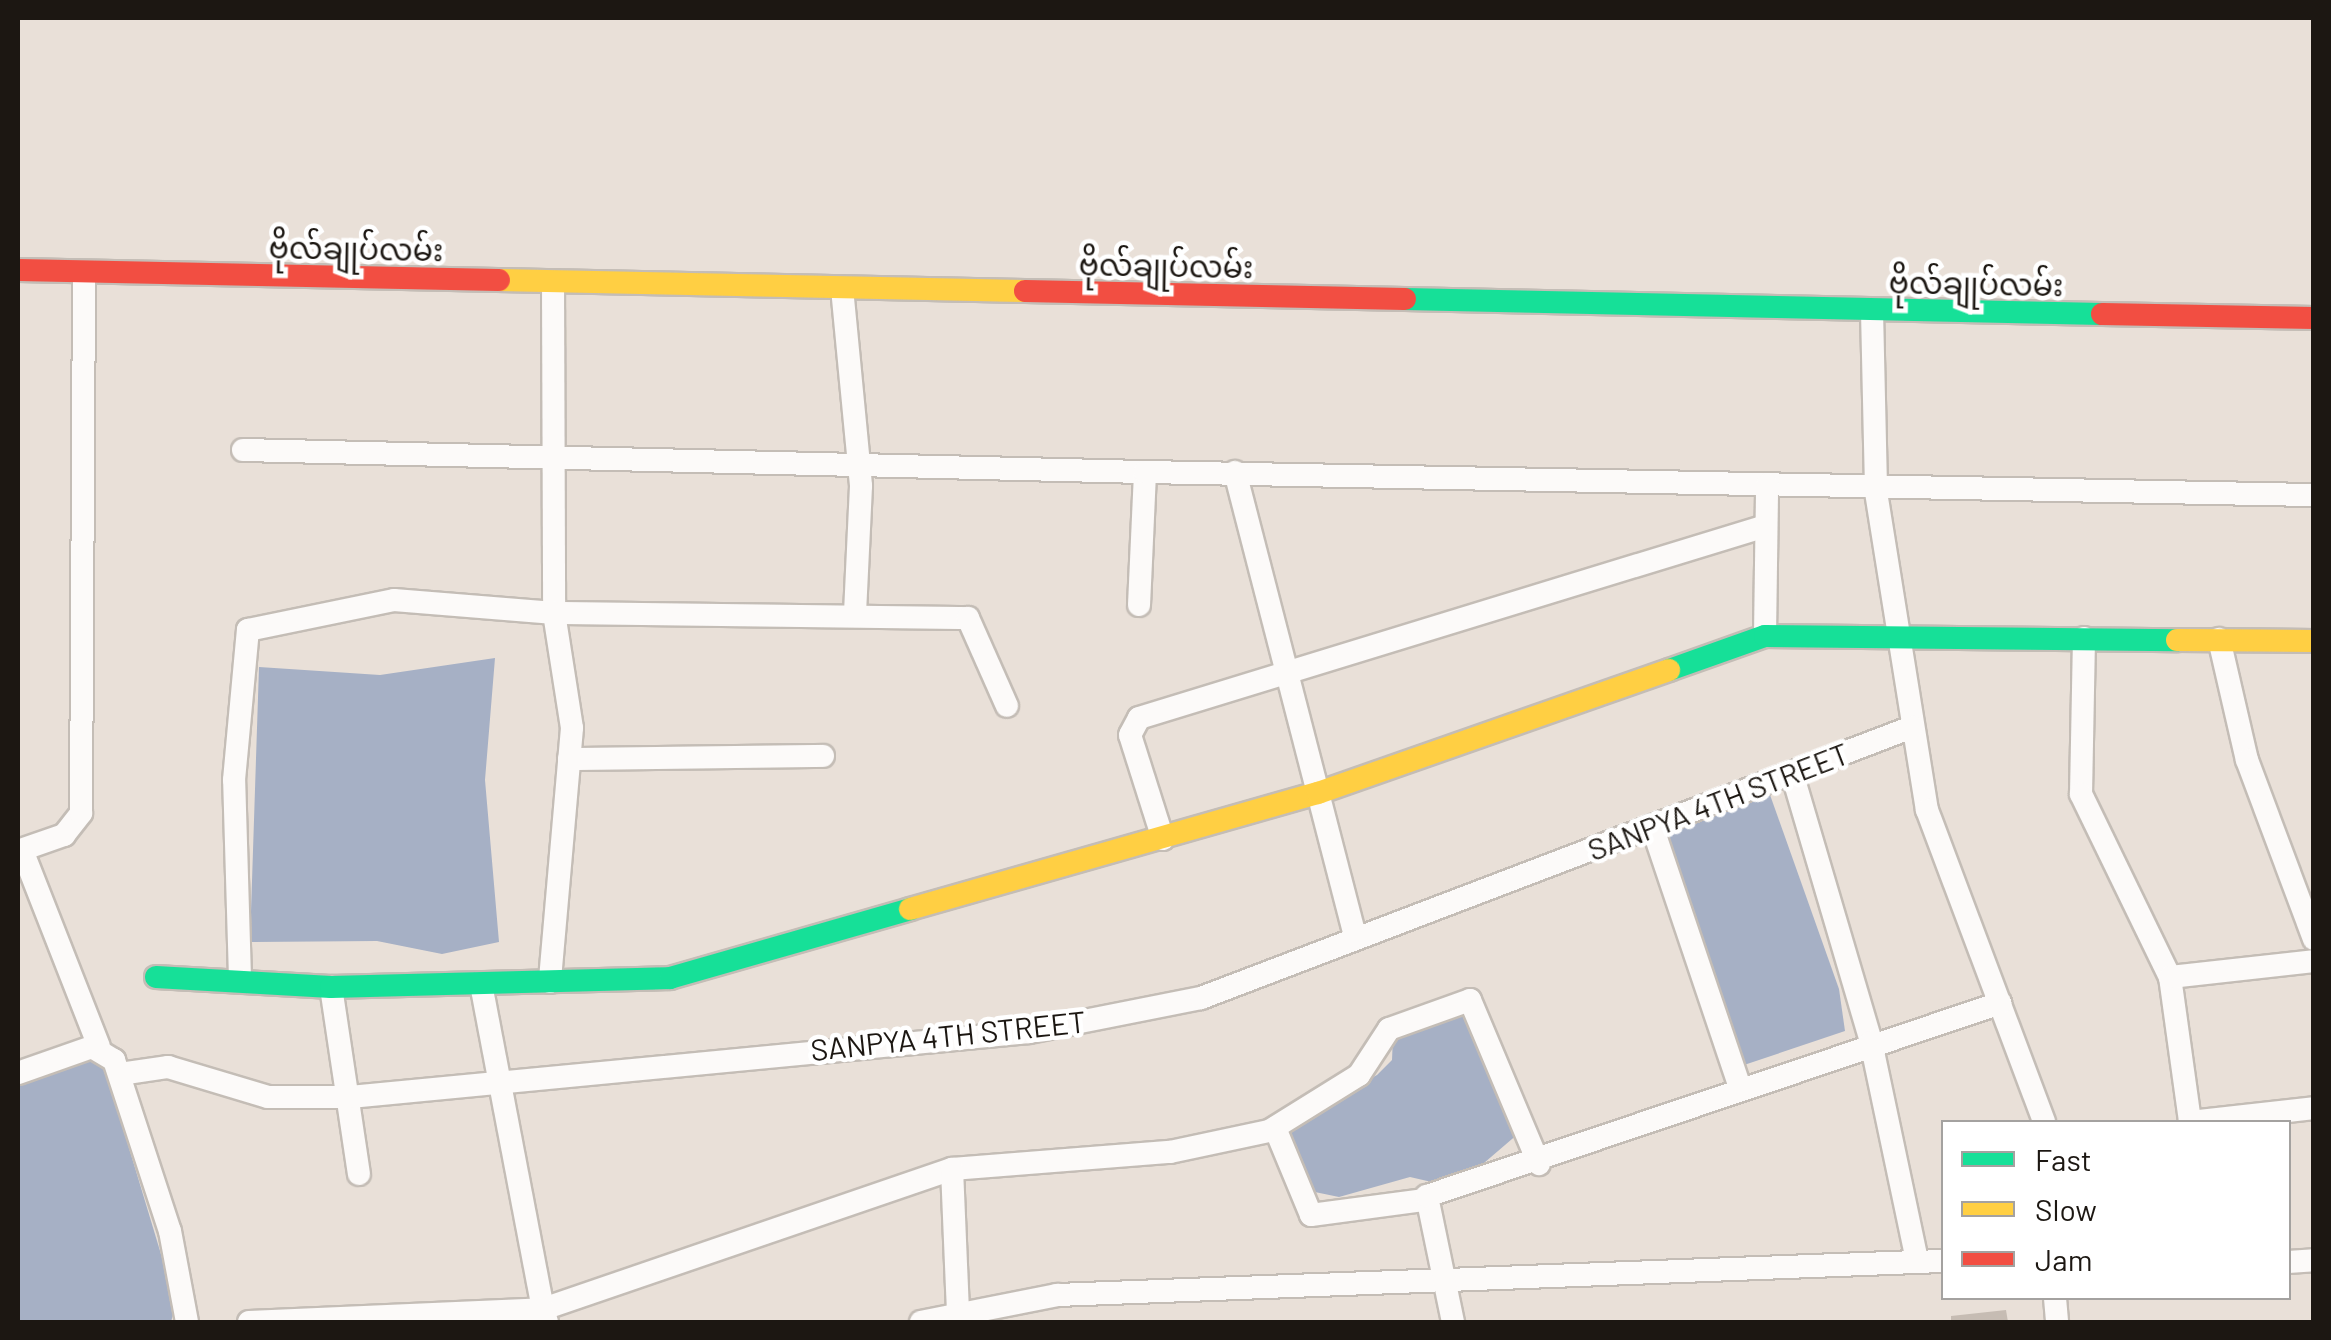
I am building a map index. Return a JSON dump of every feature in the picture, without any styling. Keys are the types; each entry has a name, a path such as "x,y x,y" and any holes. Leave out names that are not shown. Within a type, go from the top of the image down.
{"street":[{"name":"ဗိုလ်ချုပ်လမ်း","path":"18,270 2314,318"},
{"path":"84,272 81,814 64,835 20,850 99,1046 120,1074 170,1231 187,1322"},
{"path":"550,982 569,759 554,613 550,454 553,282"},
{"path":"842,288 860,466 855,614"},
{"path":"1872,311 1876,492 1896,640 1927,810 2043,1120"},
{"path":"243,450 550,454 860,466 1766,485 1876,492 2314,495"},
{"path":"1139,606 1145,472"},
{"path":"1234,472 1282,672 1356,939"},
{"path":"1765,636 1762,527 1766,485"},
{"path":"1163,839 1130,724 1282,672 1762,527"},
{"path":"240,978 234,780 248,630 394,600 554,613 968,618 1006,706"},
{"path":"156,978 240,978 331,987 670,978 775,955 1315,794 1765,636 2314,641"},
{"path":"2084,638 2081,794 2170,977 2190,1120"},
{"path":"2219,639 2246,760 2314,940"},
{"name":"SANPYA 4TH STREET","path":"120,1074 168,1067 268,1097 350,1097 499,1087 1029,1032 1201,998 1912,727"},
{"path":"569,759 823,756"},
{"path":"1792,773 1871,1042 1917,1260"},
{"path":"1652,826 1739,1084"},
{"path":"2170,977 2314,961"},
{"path":"481,984 545,1316"},
{"path":"331,987 359,1174"},
{"path":"248,1322 545,1316 952,1169 1170,1152 1275,1128 1359,1074 1389,1029 1470,1000 1539,1164"},
{"path":"1275,1128 1310,1215 1424,1200 1539,1164 1739,1084 2000,1003"},
{"path":"18,1074 99,1046"},
{"path":"2208,1120 2314,1108"},
{"path":"952,1169 958,1310"},
{"path":"1424,1200 1453,1322"},
{"path":"921,1322 958,1310 1169,1289 1444,1284 1660,1265 1941,1261"}],"water":[{"path":"495,658 485,780 499,942 442,954 377,941 250,942 259,667 380,675"},
{"path":"1769,792 1839,989 1845,1031 1744,1065 1663,833"},
{"path":"1461,1005 1519,1133 1484,1163 1436,1183 1410,1177 1339,1197 1310,1191 1289,1149 1288,1124 1377,1075 1392,1060 1393,1036"},
{"path":"84,1057 101,1061 111,1088 176,1304 171,1322 18,1322 18,1079"}],"building":[{"path":"2006,1310 2008,1322 1951,1322 1951,1316"}],"traffic: fast":[{"path":"1405,299 2102,314"},
{"path":"1669,670 1765,636 2177,640"},
{"path":"156,977 331,987 670,978 910,909"}],"traffic: slow":[{"path":"499,280 1025,291"},
{"path":"2177,640 2314,641"},
{"path":"910,909 1318,793 1669,670"}],"traffic: jam":[{"path":"18,270 499,280"},
{"path":"1025,291 1405,299"},
{"path":"2102,314 2314,318"}]}
